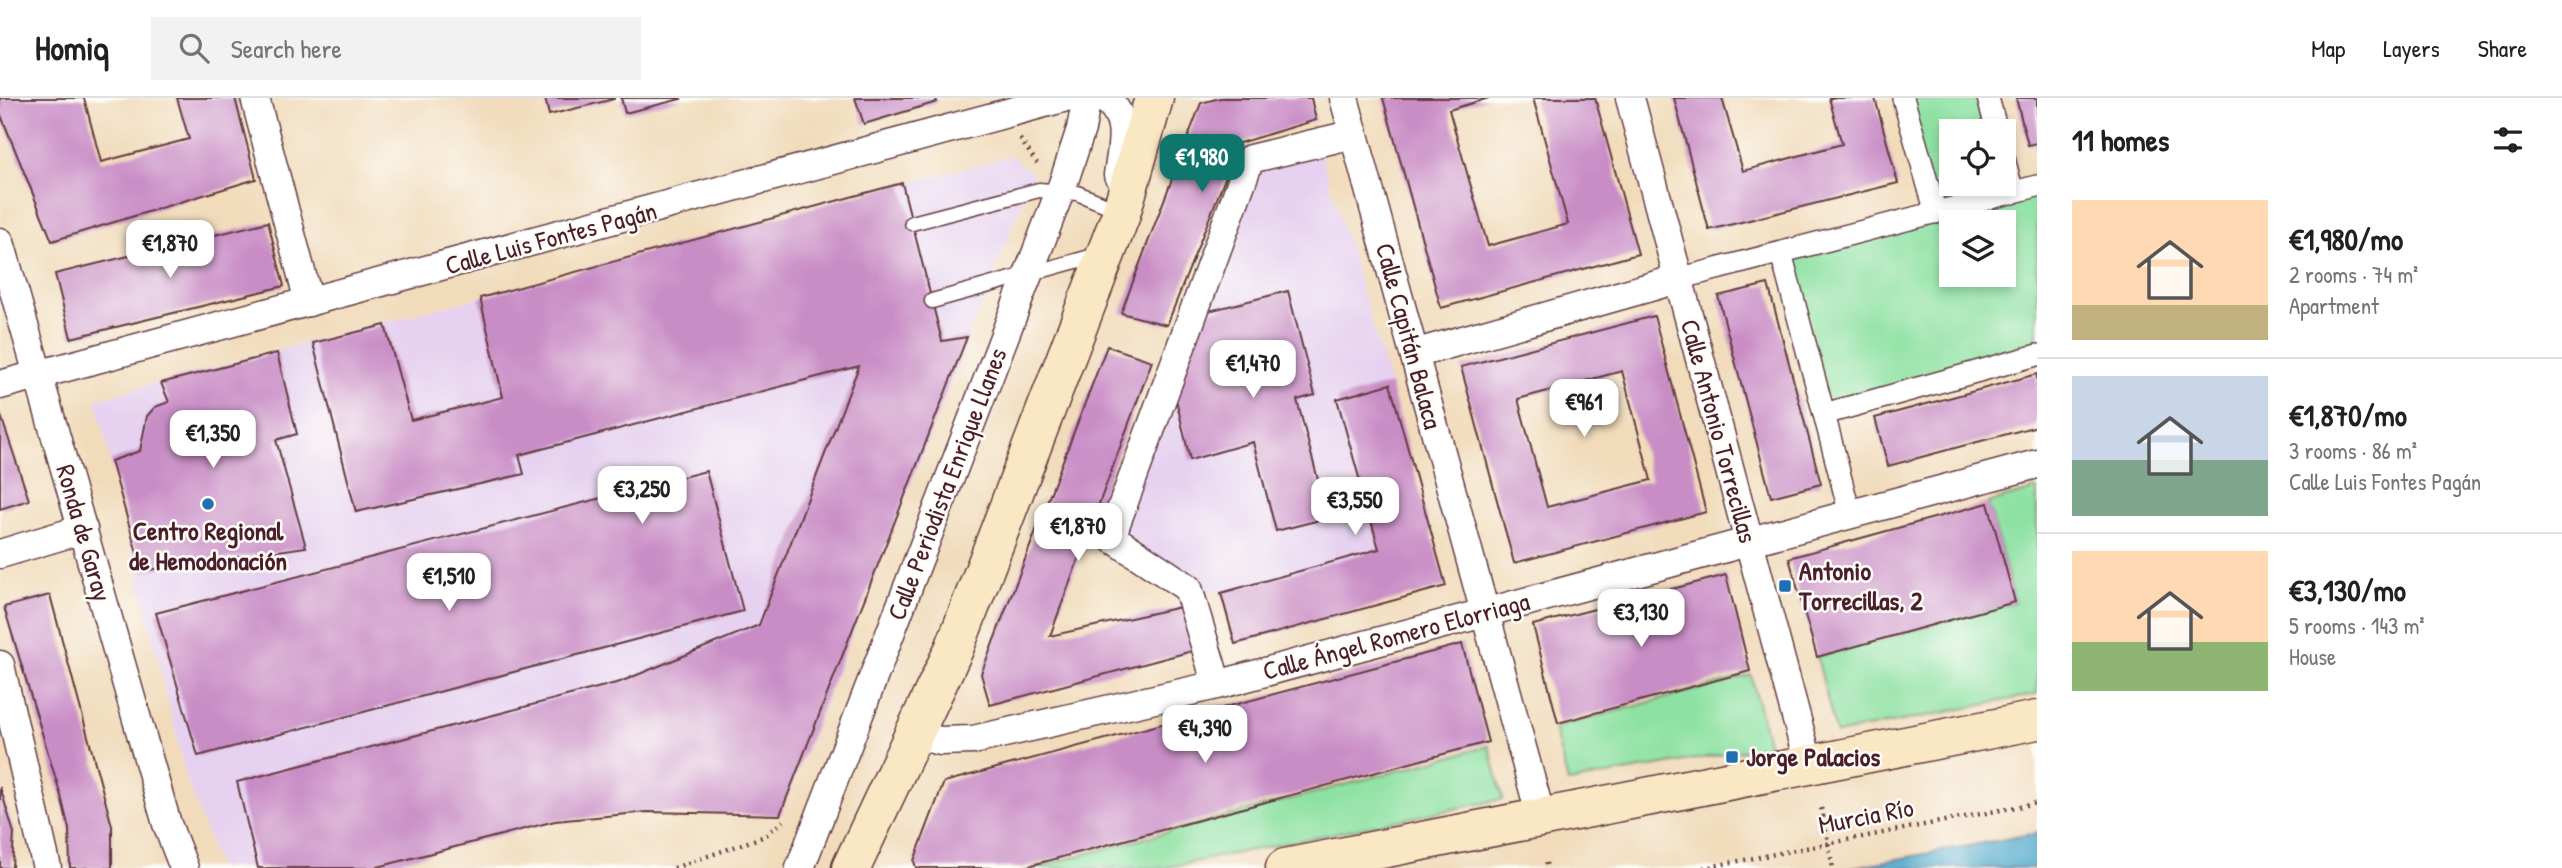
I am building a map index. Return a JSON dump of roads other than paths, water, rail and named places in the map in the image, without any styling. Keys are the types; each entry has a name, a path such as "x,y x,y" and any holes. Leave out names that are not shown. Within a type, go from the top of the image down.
{"main road":[{"path":"857,861 954,649 1136,167 1154,98"},
{"path":"1285,868 2037,720"}],"street":[{"path":"255,98 309,302"},
{"name":"Calle Luis Fontes Pagán","path":"0,385 843,160 1063,98"},
{"name":"Calle Periodista Enrique Llanes","path":"800,868 1060,190 1078,140 1087,98"},
{"path":"1104,98 1118,111 1123,121 1110,235"},
{"name":"Calle Capitán Balaca","path":"1345,98 1541,817"},
{"name":"Calle Antonio Torrecillas","path":"1630,98 1809,765"},
{"path":"1903,98 1936,213"},
{"path":"1988,98 1994,119"},
{"path":"1217,685 1188,588 1111,537 1250,159 1354,134"},
{"path":"2016,192 2037,187"},
{"path":"1415,354 1678,279 2001,196"},
{"name":"Ronda de Garay","path":"0,242 167,824 184,868"},
{"path":"1781,253 1850,514"},
{"path":"1824,414 2037,355"},
{"name":"Calle Ángel Romero Elorriaga","path":"913,734 940,741 973,740 1217,685 2037,464"},
{"path":"0,554 83,529"},
{"path":"0,665 47,868"},
{"name":"Ronda de Garay","path":"165,868 167,824"}],"lane":[{"path":"912,223 1029,191 1060,190 1085,195 1110,235 1028,275 932,301"}],"water":[{"path":"2037,833 2037,868 1849,868"}],"place":[{"name":"Centro Regional de Hemodonación","path":"208,504"},
{"name":"Antonio Torrecillas, 2","path":"1785,586"},
{"name":"Jorge Palacios","path":"1732,757"}]}
